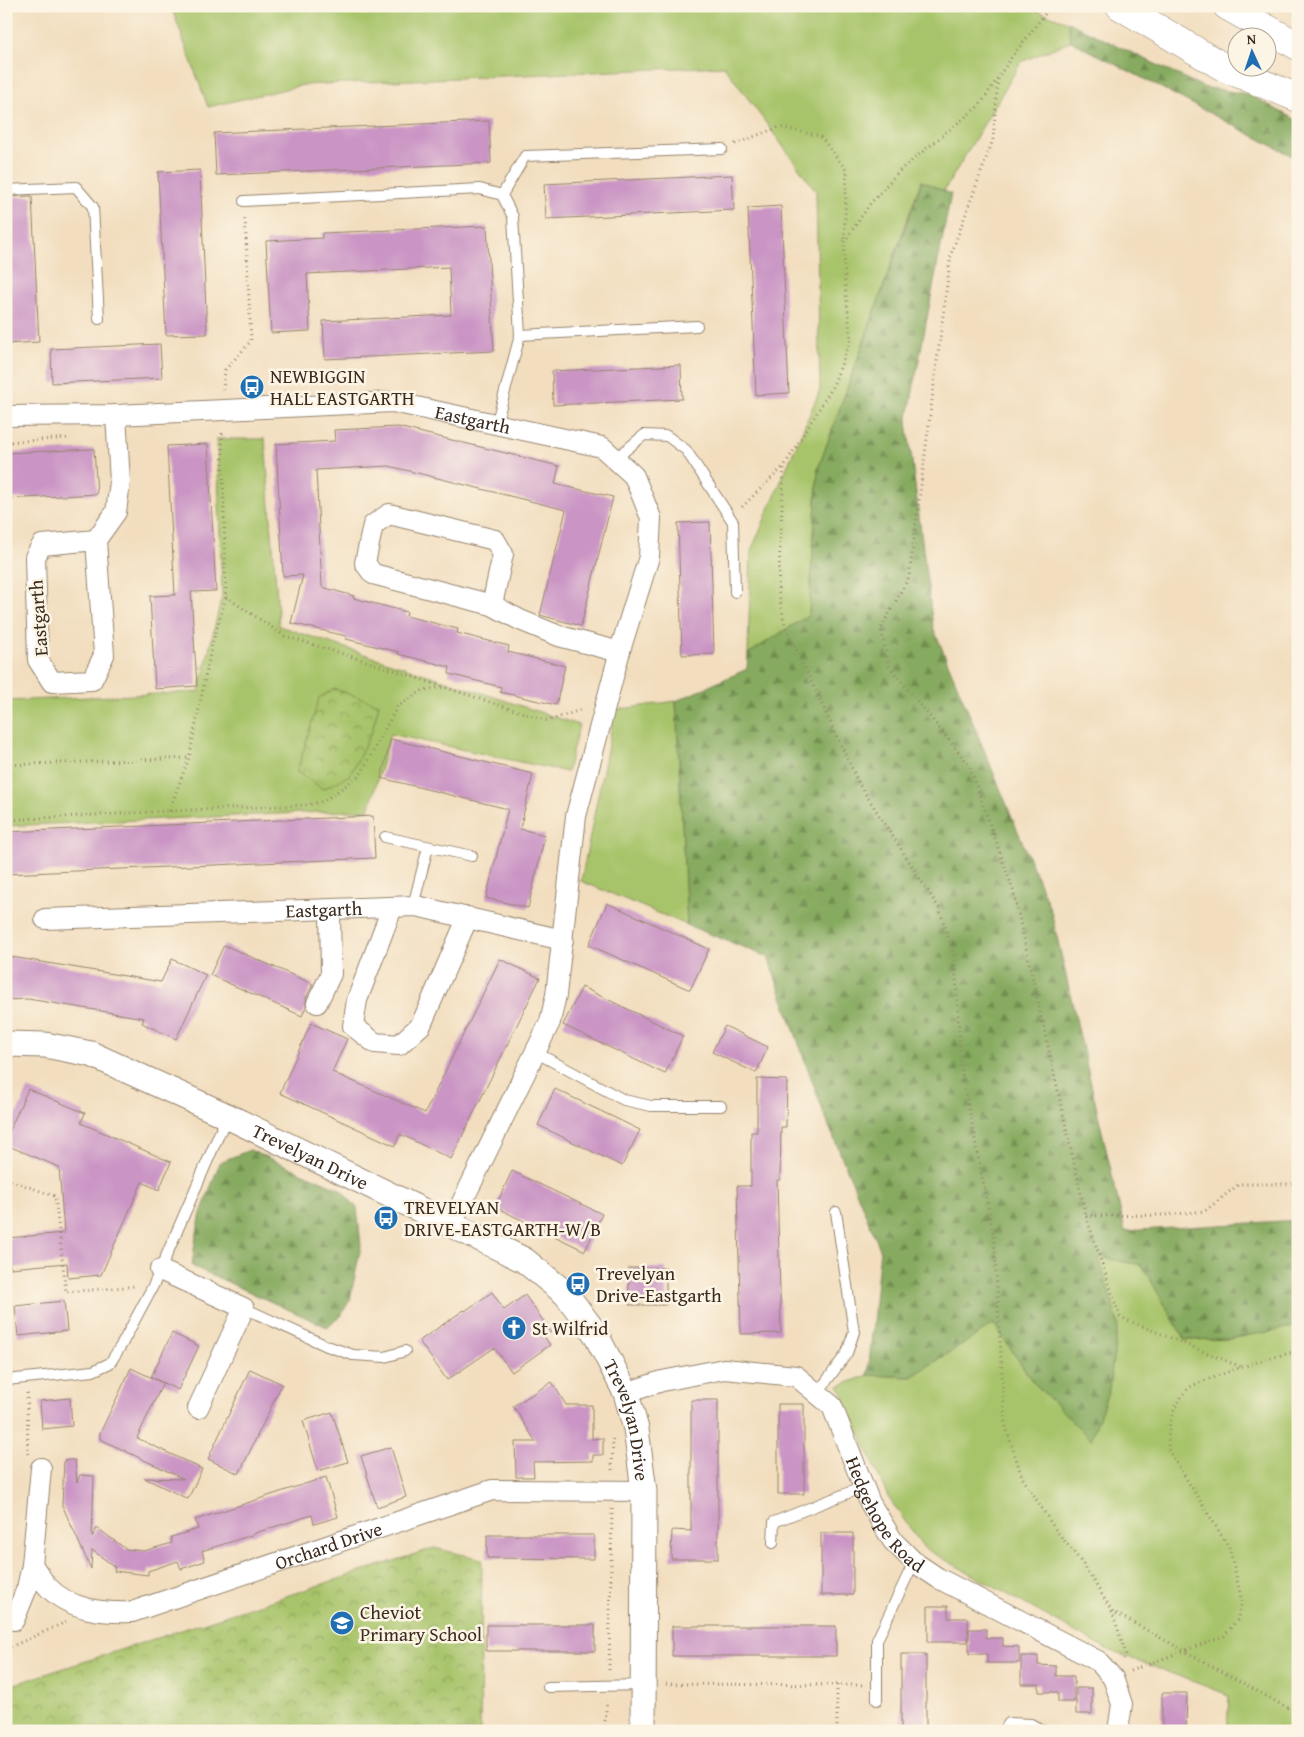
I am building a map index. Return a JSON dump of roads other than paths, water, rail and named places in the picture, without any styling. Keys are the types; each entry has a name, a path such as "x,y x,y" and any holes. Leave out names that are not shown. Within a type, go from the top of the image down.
{"highway":[{"path":"1120,6 1226,68 1298,98"},
{"path":"1154,6 1226,49"},
{"path":"1227,6 1298,46"},
{"path":"1260,6 1298,37"},
{"path":"1276,76 1298,88"}],"street":[{"name":"Eastgarth","path":"6,416 116,415 393,402 602,448 634,476 651,518 649,557 620,652 576,816 563,940 556,995 550,1022 451,1225"},
{"path":"96,540 116,512 120,482 116,415"},
{"path":"492,605 503,554 495,540 389,514 373,525 365,563 373,574 492,605 520,620 559,636 620,652"},
{"name":"Eastgarth","path":"96,540 104,655 92,680 52,682 38,660 35,557 42,544 96,540"},
{"name":"Eastgarth","path":"45,919 413,906 563,940"},
{"name":"Eastgarth","path":"392,908 358,1000 353,1026 375,1043 399,1045 421,1025 468,917"},
{"path":"317,1003 331,974 330,910"},
{"name":"Trevelyan Drive","path":"6,1044 45,1044 91,1054 227,1116 524,1260 566,1294 596,1333 626,1393 636,1429 644,1491 643,1731"},
{"path":"157,1277 244,1308 198,1408"},
{"name":"Hedgehope Road","path":"626,1393 662,1381 724,1369 796,1376 832,1406 870,1503 893,1541 914,1562 938,1578 1098,1661 1113,1678 1122,1704 1118,1731"},
{"path":"14,1620 27,1588 32,1565 34,1463"},
{"name":"Orchard Drive","path":"32,1565 48,1587 69,1603 108,1613 132,1612 492,1490 644,1491"}],"lane":[{"path":"502,196 525,156 722,149"},
{"path":"6,190 76,187 93,207 99,319"},
{"path":"244,201 480,189 502,196 513,217 520,335 496,425"},
{"path":"520,335 697,326"},
{"path":"614,459 644,435 667,436 686,450 733,522 735,592"},
{"path":"385,837 472,856"},
{"path":"413,906 428,847"},
{"path":"535,1052 624,1100 651,1106 721,1106"},
{"path":"6,1380 93,1371 110,1363 157,1277 227,1116"},
{"path":"817,1394 847,1353 854,1332 836,1212"},
{"path":"244,1308 327,1346 353,1355 385,1357 405,1351"},
{"path":"772,1544 774,1522 863,1487"},
{"path":"877,1700 878,1640 914,1562"},
{"path":"548,1687 643,1684"},
{"path":"1004,1731 1009,1724 1031,1724 1043,1731"}],"place":[{"name":"NEWBIGGIN HALL EASTGARTH","path":"252,387"},
{"name":"TREVELYAN DRIVE-EASTGARTH-W/B","path":"386,1218"},
{"name":"Trevelyan Drive-Eastgarth","path":"578,1284"},
{"name":"St Wilfrid","path":"514,1328"},
{"name":"Cheviot Primary School","path":"342,1623"}]}
